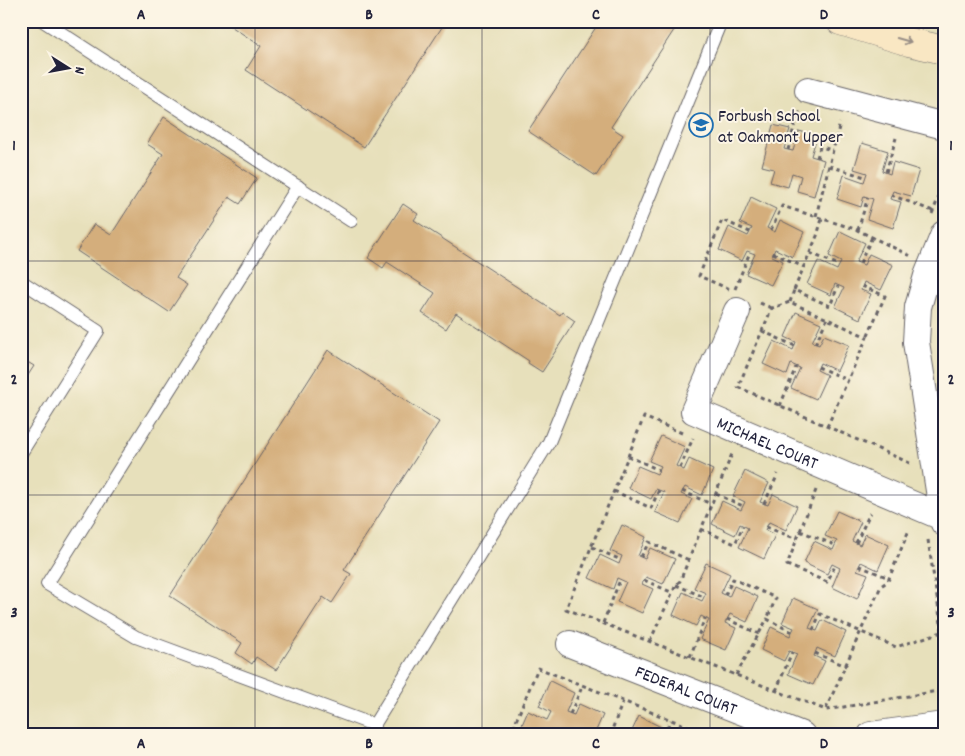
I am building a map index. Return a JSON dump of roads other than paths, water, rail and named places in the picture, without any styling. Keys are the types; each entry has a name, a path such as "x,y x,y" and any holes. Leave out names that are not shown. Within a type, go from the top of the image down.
{"street":[{"path":"840,21 944,50"},
{"path":"807,102 944,126"},
{"path":"935,222 927,276 918,307 916,342 938,526"},
{"name":"MICHAEL COURT","path":"747,306 694,411 938,526"},
{"name":"FEDERAL COURT","path":"570,644 802,735"},
{"path":"871,735 944,725"}],"lane":[{"path":"43,21 351,220"},
{"path":"298,186 47,584 136,637 374,725 549,442 721,21"},
{"path":"21,281 98,331 21,453"}],"place":[{"name":"Forbush School at Oakmont Upper","path":"701,125"}]}
